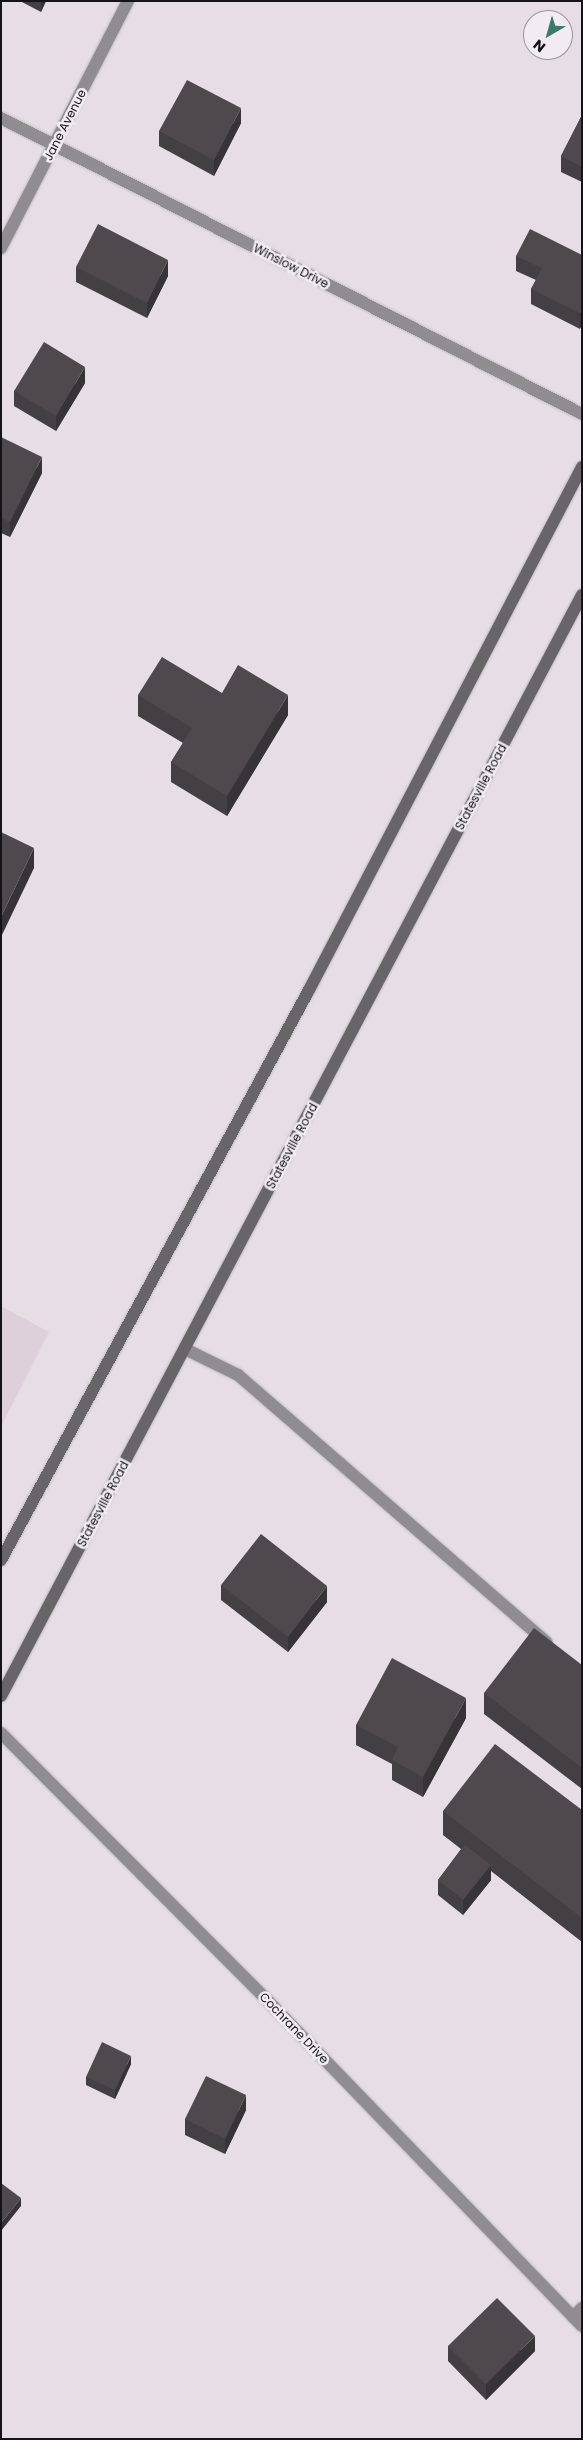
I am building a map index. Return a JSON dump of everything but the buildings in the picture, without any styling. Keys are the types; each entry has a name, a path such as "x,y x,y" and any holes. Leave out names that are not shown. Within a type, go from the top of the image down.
{"main road":[{"path":"1,1560 309,990 582,467"},
{"name":"Statesville Road","path":"1,1696 582,595"}],"street":[{"name":"Jane Avenue","path":"1,248 128,1"},
{"name":"Winslow Drive","path":"1,118 582,414"},
{"path":"185,1348 238,1376 558,1653"},
{"name":"Cochrane Drive","path":"1,1733 579,2317"}],"shaded area":[{"path":"1,1306 49,1332 1,1427"}]}
